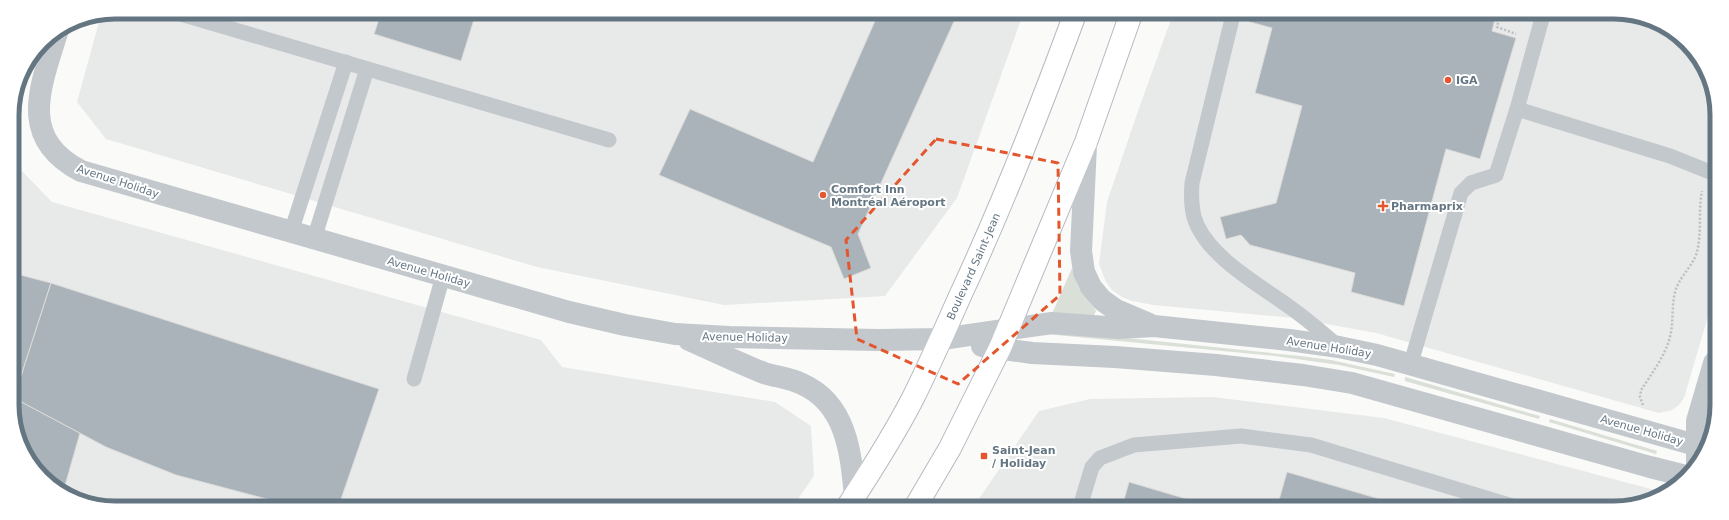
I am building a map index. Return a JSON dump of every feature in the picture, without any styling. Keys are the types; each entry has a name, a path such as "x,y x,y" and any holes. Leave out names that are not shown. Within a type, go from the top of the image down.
{"main road":[{"name":"Boulevard Saint-Jean","path":"851,501 902,419 942,339 981,254 1045,98 1073,19"},
{"path":"919,501 950,448 1000,348 1086,142 1129,19"}],"street":[{"name":"Avenue Holiday","path":"54,42 39,93 39,121 52,149 59,158 81,171 100,178 596,319 675,334 878,340 942,339 1008,328 1052,323 1119,328 1154,326 1339,346 1411,363 1697,452"},
{"path":"1086,142 1082,251 1084,272 1091,286 1106,303 1116,310 1154,326"},
{"path":"675,334 766,373 803,384 820,396 836,414 847,437 852,460 851,501"},
{"name":"Avenue Holiday","path":"942,339 1032,353 1114,357 1216,365 1352,383 1680,475"},
{"path":"1700,448 1697,421 1710,377"}],"lane":[{"path":"198,19 609,140"},
{"path":"1232,19 1192,183 1191,201 1193,214 1197,226 1203,236 1218,255 1292,308 1339,346"},
{"path":"1411,363 1461,193 1471,184 1496,175 1517,109 1542,19"},
{"path":"291,232 346,62"},
{"path":"314,239 366,69"},
{"path":"1517,109 1670,156 1710,172"},
{"path":"414,379 443,276"},
{"path":"1082,501 1092,467 1100,458 1134,445 1241,436 1311,445 1496,501"}],"path":[{"path":"1499,19 1496,27 1519,35 1517,40"},
{"path":"1644,409 1640,397 1641,390 1668,345 1671,336 1672,300 1681,276 1694,260 1697,252 1699,240 1699,209 1702,191"}],"highlighted area":[{"path":"936,139 1058,163 1060,295 958,384 857,339 846,240"}],"shaded area":[{"path":"109,19 1021,19 957,198 885,296 724,305 537,267 106,139 77,102 99,21"},
{"path":"1171,19 1614,19 1639,22 1662,32 1677,43 1694,62 1705,84 1710,109 1710,310 1684,398 1679,405 1672,410 1659,413 1376,333 1294,318 1153,305 1132,301 1122,297 1113,291 1106,282 1099,264 1107,202"},
{"path":"19,168 52,202 541,340 562,367 775,402 811,426 814,476 796,501 115,501 90,498 79,494 57,481 43,468 29,447 24,436 21,423 19,411"},
{"path":"1072,268 1078,286 1096,311 1093,317 1051,316"},
{"path":"1069,332 1300,356 1331,360 1395,374 1394,377 1339,365 1275,356 1046,334"},
{"path":"1405,377 1540,416 1539,419 1405,381"},
{"path":"1212,397 1384,418 1657,491 1639,498 1620,501 977,501 1039,411 1090,399"},
{"path":"1550,419 1657,451 1656,454 1549,422"}],"building":[{"path":"379,19 474,19 461,61 374,34"},
{"path":"876,19 955,19 858,234 871,268 844,279 831,247 659,175 690,109 813,162"},
{"path":"1239,19 1495,19 1492,31 1516,38 1480,159 1446,149 1404,306 1351,292 1355,273 1250,245 1241,235 1226,239 1220,217 1276,203 1302,106 1255,93 1272,28"},
{"path":"19,275 51,283 19,382"},
{"path":"51,283 379,389 340,501 274,501 176,475 106,447 19,401 19,382"},
{"path":"19,401 80,433 65,486 43,468 29,447 24,436 21,423"},
{"path":"1287,472 1386,501 1279,501"},
{"path":"1129,482 1194,501 1124,501"}],"place":[{"name":"IGA","path":"1448,80"},
{"name":"Comfort Inn Montréal Aéroport","path":"823,195"},
{"name":"Pharmaprix","path":"1383,206"},
{"name":"Saint-Jean / Holiday","path":"984,456"}]}
